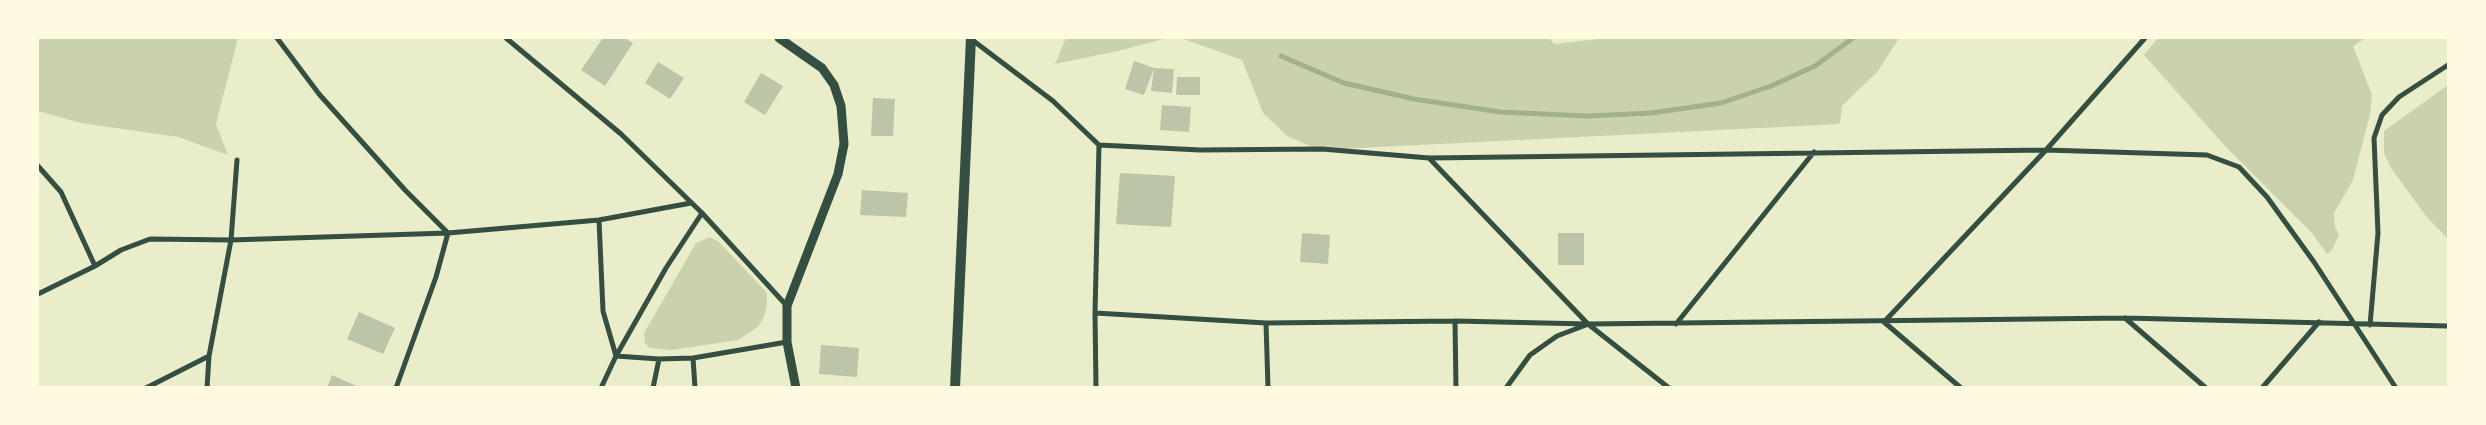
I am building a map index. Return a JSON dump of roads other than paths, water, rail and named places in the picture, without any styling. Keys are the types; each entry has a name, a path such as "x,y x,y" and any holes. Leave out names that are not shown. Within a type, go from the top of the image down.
{"main road":[{"path":"955,388 971,38"}],"street":[{"path":"277,38 319,94 405,190 448,232"},
{"path":"506,38 621,134 702,213 787,306"},
{"path":"779,38 822,68 834,85 840,106 844,144 838,174 787,306 786,342 796,388"},
{"path":"971,38 1053,101 1099,145 1200,150 1322,149 1429,158 2046,150 2206,156 2239,167 2267,197 2314,262 2396,388"},
{"path":"1884,322 2046,150 2145,38"},
{"path":"2370,324 2378,233 2374,138 2382,115 2398,97 2448,65"},
{"path":"1096,388 1095,313 1099,145"},
{"path":"1676,324 1814,152"},
{"path":"1429,158 1588,324 1669,388"},
{"path":"207,388 209,356 231,240 237,160"},
{"path":"38,166 61,192 95,266"},
{"path":"38,294 95,266 121,250 150,239 231,240 448,232 599,220 691,203"},
{"path":"601,388 616,356 666,268 702,213"},
{"path":"599,220 603,311 616,356"},
{"path":"396,388 436,277 448,232"},
{"path":"1095,313 1266,323 1676,324 2125,318 2448,326"},
{"path":"2125,318 2206,388"},
{"path":"1455,322 1456,388"},
{"path":"1884,322 1961,388"},
{"path":"2262,388 2319,322"},
{"path":"1266,323 1268,388"},
{"path":"1506,388 1530,355 1557,336 1588,324"},
{"path":"616,356 659,359 693,358 786,342"},
{"path":"146,388 209,356"},
{"path":"693,358 695,388"},
{"path":"653,388 659,359"}],"waterway":[{"path":"1281,56 1344,83 1414,99 1500,112 1587,116 1651,113 1721,103 1771,86 1815,66 1853,38"}]}
